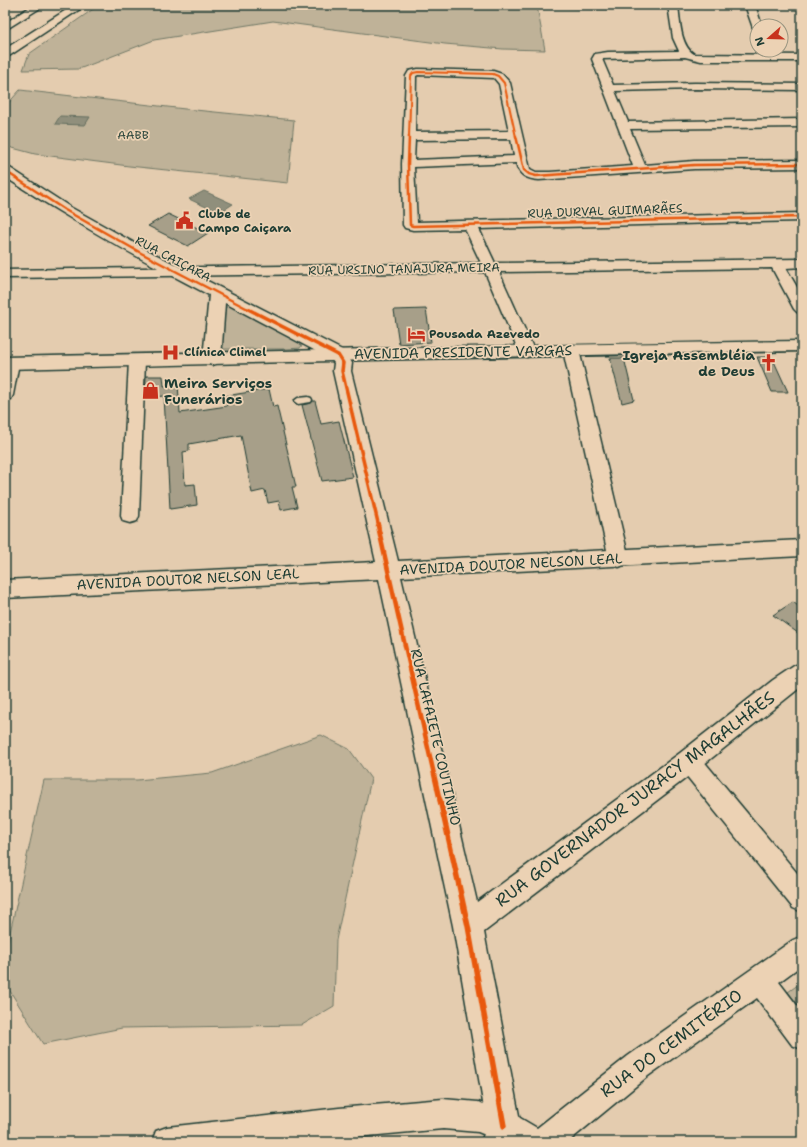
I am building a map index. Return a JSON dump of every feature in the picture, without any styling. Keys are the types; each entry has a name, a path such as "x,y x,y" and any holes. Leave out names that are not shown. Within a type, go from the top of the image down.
{"street":[{"path":"5,26 40,5"},
{"path":"5,54 81,5"},
{"path":"673,5 679,38 684,52 687,54 693,57 707,58 749,55"},
{"path":"750,5 755,18"},
{"path":"640,169 597,58 599,56 687,54"},
{"path":"789,57 802,58"},
{"path":"521,159 408,164 410,80 412,74 418,72 479,73 498,76 504,82 524,170 531,175 550,176 709,164 802,164"},
{"path":"608,88 702,86 802,87"},
{"path":"623,126 802,123"},
{"path":"409,136 516,134"},
{"name":"RUA DURVAL GUIMARÃES","path":"408,164 410,225 413,226 802,217"},
{"name":"RUA CAIÇARA","path":"5,171 96,228 217,294 338,355"},
{"path":"470,225 515,322 527,352"},
{"name":"RUA URSINO TANAJURA MEIRA","path":"5,274 802,263"},
{"path":"777,264 802,309"},
{"path":"212,359 217,294"},
{"name":"AVENIDA PRESIDENTE VARGAS","path":"8,363 802,346"},
{"path":"571,350 619,559"},
{"name":"RUA LAFAIETE COUTINHO","path":"338,355 343,363 342,371 468,926 501,1134"},
{"path":"130,516 137,361"},
{"path":"5,395 8,363"},
{"name":"AVENIDA DOUTOR NELSON LEAL","path":"5,589 388,569 619,559 802,548"},
{"name":"RUA GOVERNADOR JURACY MAGALHÃES","path":"468,926 689,761 782,687 802,673"},
{"path":"689,761 802,899"},
{"name":"RUA DO CEMITÉRIO","path":"544,1142 638,1066 802,949"},
{"path":"760,979 802,1035"},
{"path":"167,1142 340,1123 443,1114 478,1117 501,1134 532,1142"}],"lane":[{"path":"298,401 308,400"}],"green space":[{"path":"99,5 616,5 616,10 537,6 545,50 503,49 445,44 273,21 154,40 79,69 23,70 29,54"},
{"name":"AABB","path":"20,90 294,120 288,183 129,166 35,154 5,146 5,107"},
{"path":"228,305 303,344 300,348 287,349 220,349 219,337 225,309"},
{"path":"321,735 349,749 371,779 336,940 334,1006 302,1025 122,1028 43,1044 5,983 5,955 44,780 137,780 212,773"},
{"path":"802,982 802,1010 788,992"}],"shaded area":[{"path":"60,116 90,117 85,125 55,124"},
{"path":"204,191 233,204 219,213 189,199"}],"building":[{"path":"168,214 208,233 188,246 148,226"},
{"path":"426,309 431,342 399,344 394,310"},
{"path":"757,357 772,357 788,392 772,392"},
{"path":"610,358 624,358 634,400 622,403"},
{"path":"146,376 163,376 164,386 178,384 180,413 227,406 225,396 269,389 273,407 277,406 296,487 292,487 297,507 281,510 279,501 268,503 265,490 252,493 241,435 189,444 189,451 183,452 185,485 195,484 197,505 170,509 164,396 145,398"},
{"path":"315,401 321,424 339,421 353,477 322,481 302,405"},
{"path":"793,602 802,609 802,636 773,615"}],"cycle path":[{"path":"802,164 694,165 550,176 532,175 526,173 524,170 504,83 498,76 493,74 418,72 413,73 411,76 408,164 410,225 802,217"},
{"path":"5,171 65,210 141,253 338,355 343,363 342,371 353,421 385,553 468,926 504,1126"}],"place":[{"name":"Clube de Campo Caiçara","path":"185,221"},
{"name":"Pousada Azevedo","path":"416,334"},
{"name":"Clínica Climel","path":"171,352"},
{"name":"Igreja Assembléia de Deus","path":"768,363"},
{"name":"Meira Serviços Funerários","path":"151,391"}]}
